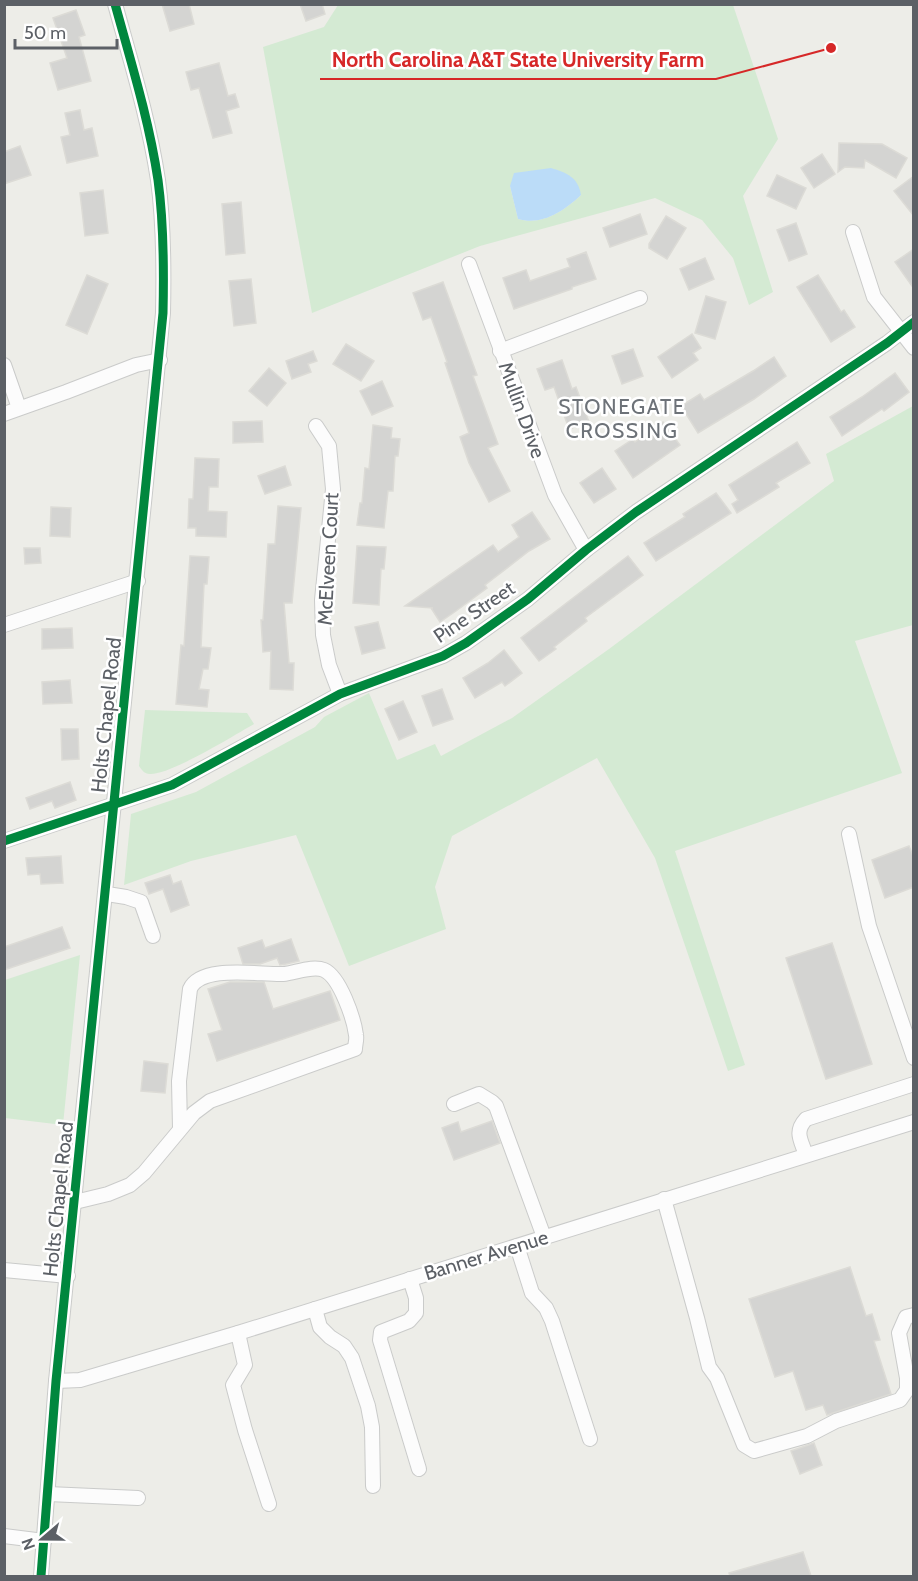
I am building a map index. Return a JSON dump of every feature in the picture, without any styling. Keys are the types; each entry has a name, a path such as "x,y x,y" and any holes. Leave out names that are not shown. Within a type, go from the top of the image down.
{"street":[{"name":"Holts Chapel Road","path":"41,1576 56,1381 164,314 164,244 158,181 147,122 115,4"},
{"path":"853,232 874,297 914,348"},
{"name":"Mullin Drive","path":"469,264 555,495 586,550"},
{"path":"500,351 640,298"},
{"name":"Pine Street","path":"4,841 172,785 340,694 443,657 528,598 636,512 914,322"},
{"path":"4,414 136,364 159,360"},
{"path":"4,364 19,408"},
{"name":"McElveen Court","path":"316,426 329,446 333,489 322,600 323,635 329,665 340,694"},
{"path":"4,625 138,581"},
{"path":"849,834 869,926 914,1058"},
{"path":"106,894 141,902 153,936"},
{"path":"75,1202 108,1194 130,1185 144,1173 194,1113 210,1101 355,1049 357,1037 349,1007 336,981 325,970 317,968 282,974 234,972 202,978 193,984 190,989 180,1082 180,1128"},
{"path":"806,1155 799,1133 800,1126 806,1119 914,1084"},
{"path":"454,1104 479,1094 496,1106 544,1237"},
{"name":"Banner Avenue","path":"56,1381 80,1380 238,1333 914,1122"},
{"path":"664,1199 698,1318 709,1367 717,1378 744,1445 754,1451 807,1436 836,1421 900,1400 907,1390 907,1378 899,1332 906,1317 914,1315"},
{"path":"517,1246 532,1293 546,1308 552,1321 590,1439"},
{"path":"4,1270 68,1276"},
{"path":"410,1279 416,1298 416,1313 409,1320 381,1332 380,1340 419,1469"},
{"path":"315,1309 320,1327 344,1346 352,1358 368,1406 372,1427 374,1486"},
{"path":"238,1333 245,1365 233,1385 269,1504"},
{"path":"48,1494 138,1498"},
{"path":"4,1536 44,1541"}],"green space":[{"path":"338,5 733,5 778,139 743,196 773,292 749,305 733,258 702,220 655,198 480,246 312,313 263,47 324,27","holes":["510,186 581,195 552,216 527,221 518,219"]},
{"path":"913,406 913,625 855,641 902,773 675,851 745,1065 728,1071 655,858 597,758 452,836 435,887 446,929 349,966 296,835 191,861 124,885 131,814 196,792 315,727 324,717 369,693 397,760 435,744 441,756 512,718 609,649 834,481 826,454"},
{"path":"145,710 247,713 254,724 186,762 159,773 148,774 143,772 139,766"},
{"path":"80,955 63,1125 5,1118 5,980"}],"water":[{"path":"551,168 571,177 580,189 581,195 552,216 527,221 518,219 510,186 514,173"}],"building":[{"path":"162,4 189,4 194,24 170,31"},
{"path":"300,4 322,4 325,14 306,21"},
{"path":"76,10 85,35 79,37 91,81 58,90 50,63 67,58 53,18"},
{"path":"219,63 228,96 235,94 239,107 226,111 232,133 213,138 199,88 191,90 186,72"},
{"path":"80,110 84,130 92,128 98,156 67,163 61,137 70,135 65,113"},
{"path":"839,143 882,144 907,158 896,178 865,160 864,168 845,167 838,172"},
{"path":"20,146 31,175 4,184 4,152"},
{"path":"822,154 835,174 814,188 801,168"},
{"path":"777,175 806,188 796,209 767,196"},
{"path":"914,176 914,216 894,191"},
{"path":"103,190 108,233 85,236 80,193"},
{"path":"241,202 245,253 226,255 222,204"},
{"path":"640,214 647,234 610,247 603,228"},
{"path":"666,216 686,228 667,259 649,248 649,244"},
{"path":"796,223 807,254 789,261 777,230"},
{"path":"914,249 914,289 895,262"},
{"path":"586,252 596,279 514,309 503,278 526,270 530,281 570,267 567,259"},
{"path":"705,258 714,279 689,290 680,269"},
{"path":"87,275 108,284 87,334 66,325"},
{"path":"818,275 841,312 844,310 855,327 831,342 797,287"},
{"path":"251,279 256,323 234,326 229,281"},
{"path":"443,282 477,375 473,376 498,444 488,448 510,491 489,502 469,463 460,437 469,433 431,317 423,320 413,293"},
{"path":"706,296 726,302 715,339 695,333"},
{"path":"692,334 701,348 693,353 698,360 672,378 658,357"},
{"path":"346,344 374,361 361,381 333,364"},
{"path":"633,349 643,376 622,384 612,356"},
{"path":"313,351 317,361 308,364 311,372 292,379 286,361"},
{"path":"774,357 786,376 754,399 698,433 681,406 700,394 704,400"},
{"path":"562,360 572,389 576,387 589,422 569,429 554,387 545,390 537,369"},
{"path":"269,368 286,383 267,406 249,391"},
{"path":"895,373 909,392 884,411 882,409 842,436 830,417"},
{"path":"382,381 393,406 372,415 360,391"},
{"path":"262,421 263,442 233,443 233,422"},
{"path":"663,422 680,445 633,478 615,451 633,439 635,442"},
{"path":"373,425 392,428 391,438 400,439 398,456 395,456 393,491 388,491 384,528 357,525 360,503 362,503 365,468 369,469"},
{"path":"797,442 810,463 776,483 779,487 737,513 732,504 738,500 729,485"},
{"path":"195,458 219,459 218,487 209,487 208,511 227,512 226,537 196,536 196,528 188,528 189,499 193,499"},
{"path":"285,466 291,485 265,494 258,476"},
{"path":"602,468 616,489 594,503 580,483"},
{"path":"716,493 731,513 656,561 644,543 685,517 683,514"},
{"path":"278,506 301,508 292,603 284,603 289,663 294,663 293,690 270,689 271,651 263,652 261,620 263,620 268,544 275,544"},
{"path":"51,507 71,508 70,537 50,536"},
{"path":"532,512 550,539 529,551 485,585 487,588 456,611 440,622 431,608 433,608 405,606 493,545 498,552 519,537 512,525"},
{"path":"357,546 386,547 384,569 381,569 379,605 353,603"},
{"path":"24,548 40,548 41,563 25,564"},
{"path":"190,556 209,557 207,584 204,584 201,647 211,648 208,669 203,669 199,689 209,690 207,707 176,704 181,645 184,646"},
{"path":"628,556 643,575 585,618 587,621 539,661 521,638"},
{"path":"378,622 385,648 362,654 355,627"},
{"path":"72,628 73,648 42,649 42,629"},
{"path":"504,650 522,673 505,686 502,682 475,698 463,678"},
{"path":"70,680 72,703 43,704 42,682"},
{"path":"442,689 453,719 433,726 422,696"},
{"path":"403,701 417,732 399,740 385,709"},
{"path":"61,729 78,729 79,759 62,760"},
{"path":"70,782 76,800 55,808 52,801 30,809 26,798"},
{"path":"909,846 914,858 914,887 885,898 872,860"},
{"path":"61,856 63,883 41,884 40,874 28,875 26,858"},
{"path":"170,875 173,884 181,881 189,905 171,912 163,889 149,894 145,883"},
{"path":"62,927 70,948 4,970 4,947"},
{"path":"291,939 299,961 280,965 277,958 260,964 243,964 238,948 262,940 265,948"},
{"path":"832,943 872,1064 826,1079 786,958"},
{"path":"230,982 264,982 273,1009 330,991 340,1020 217,1061 208,1034 222,1030 208,989"},
{"path":"144,1061 168,1064 165,1093 141,1091"},
{"path":"492,1121 500,1143 454,1160 442,1128 458,1122 461,1132"},
{"path":"850,1267 866,1316 872,1314 880,1340 874,1341 891,1394 827,1415 823,1405 806,1410 793,1371 775,1377 749,1299"},
{"path":"814,1443 822,1465 800,1474 791,1451"},
{"path":"803,1552 811,1576 730,1576 729,1573"}],"cycle path":[{"path":"41,1576 56,1381 163,313 163,246 158,180 145,113 115,4"},
{"path":"4,841 172,785 340,694 443,656 466,643 528,599 636,512 887,343 914,322"}],"place":[{"name":"North Carolina A&T State University Farm","path":"831,48"}],"district":[{"name":"STONEGATE CROSSING","path":"622,418"}]}
